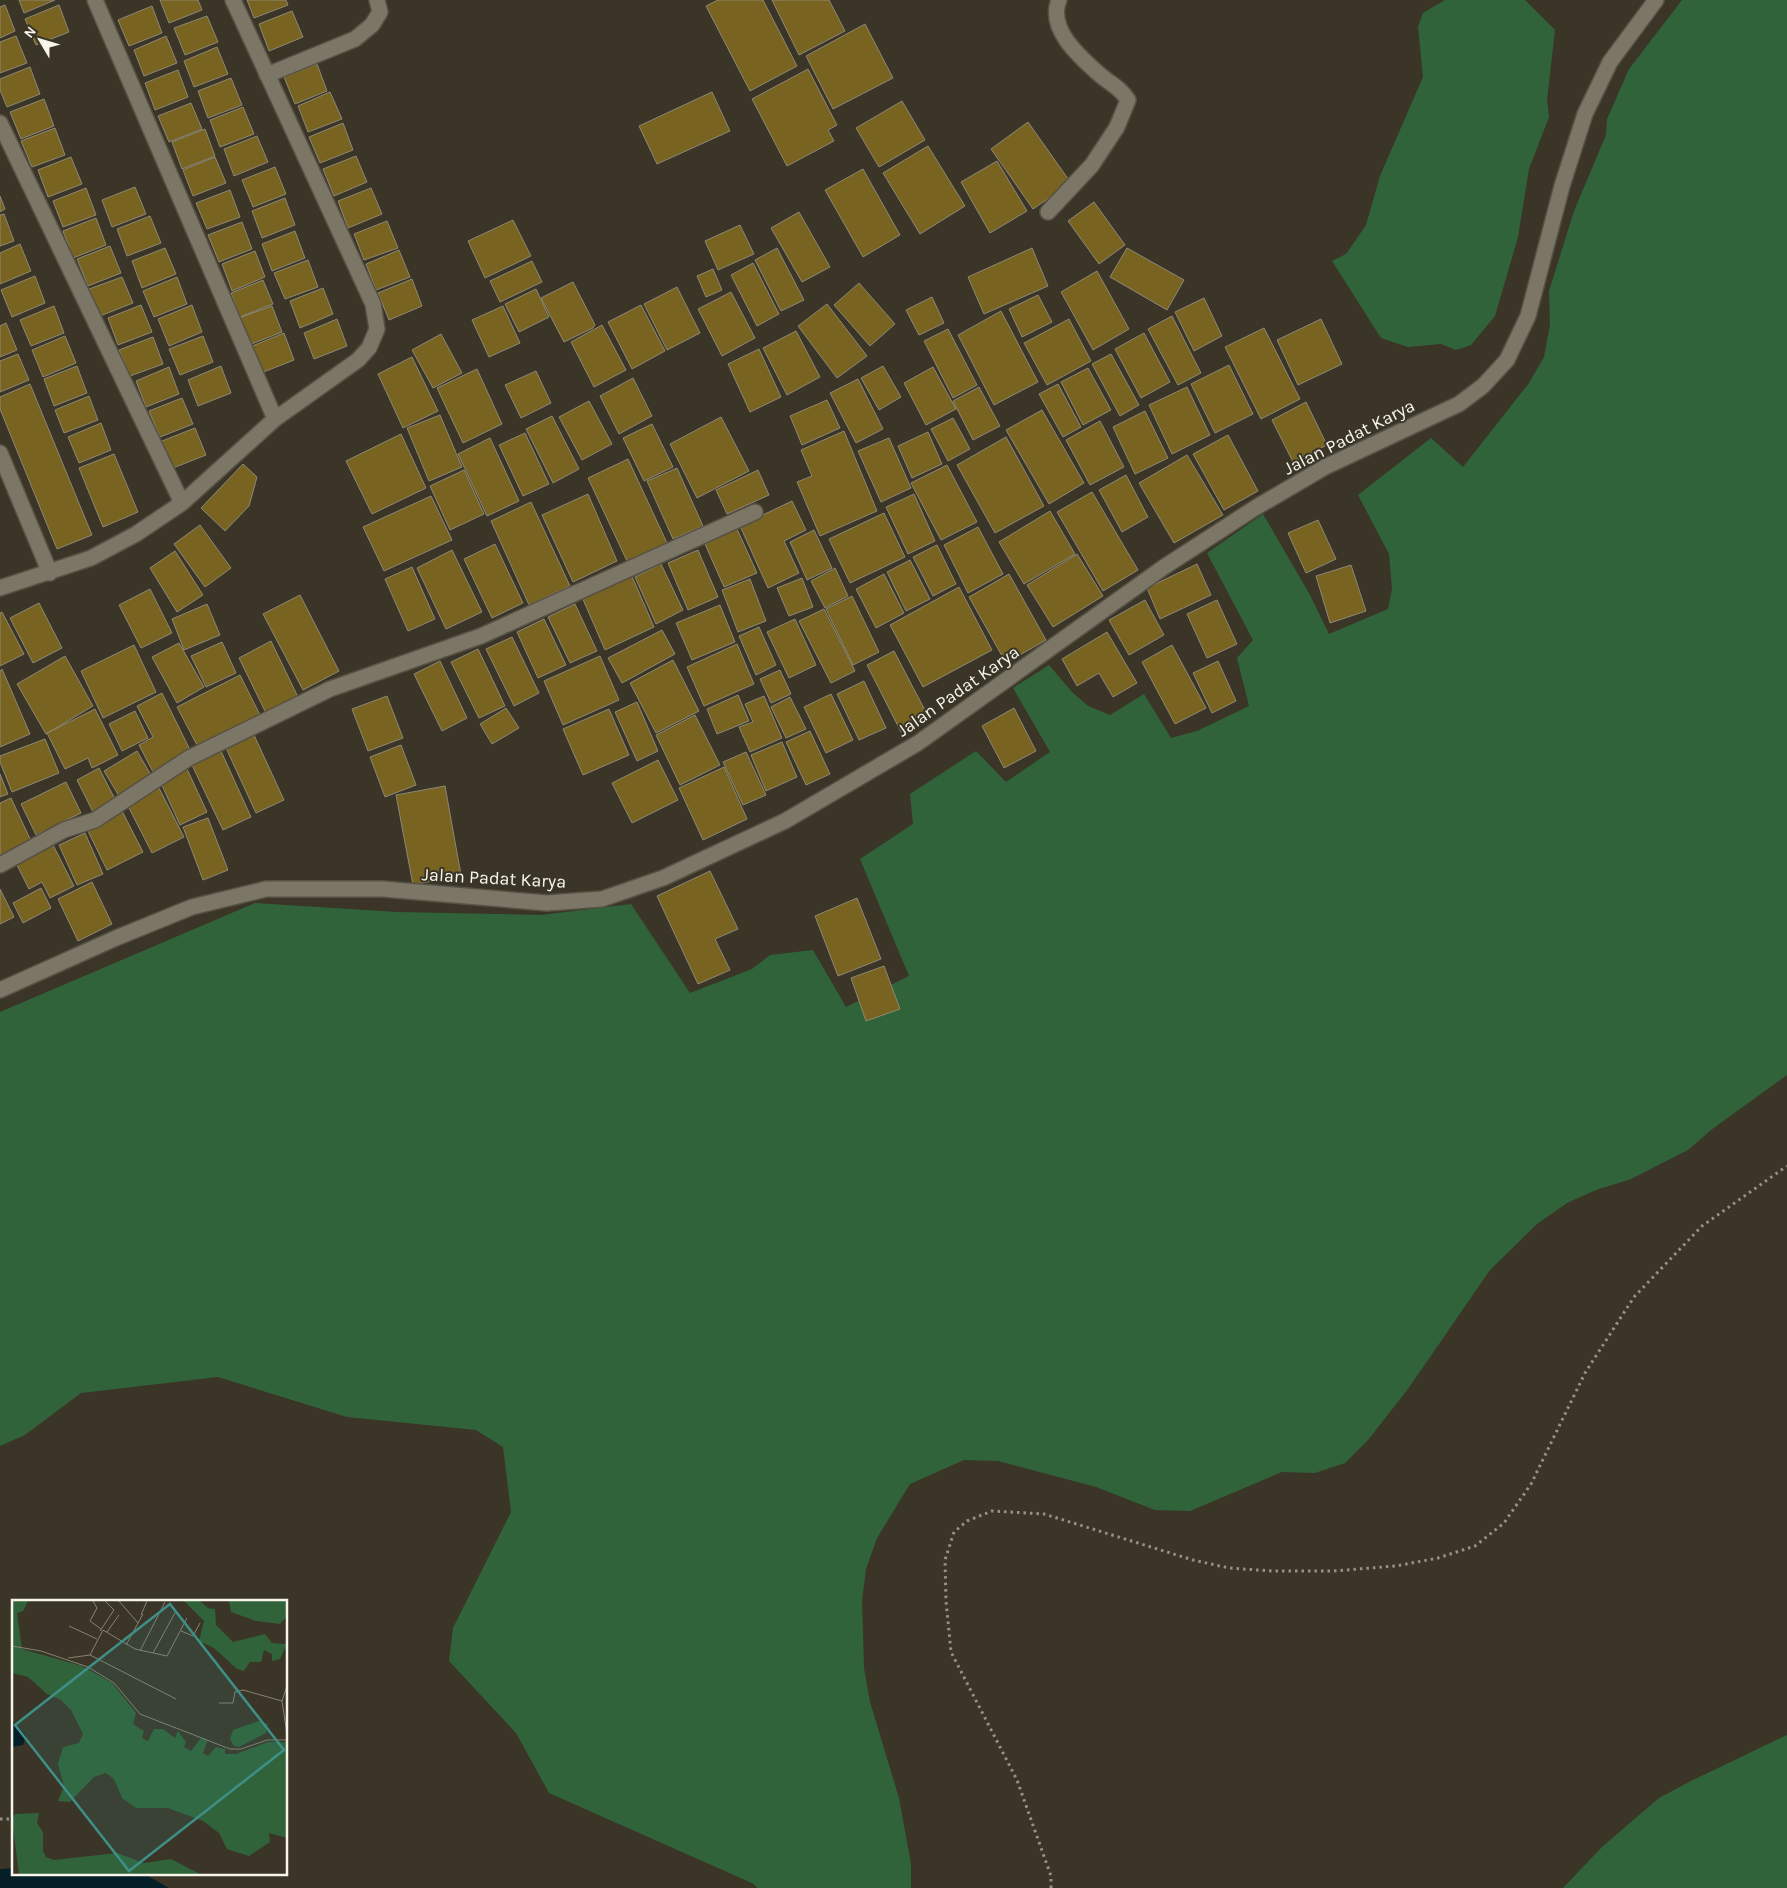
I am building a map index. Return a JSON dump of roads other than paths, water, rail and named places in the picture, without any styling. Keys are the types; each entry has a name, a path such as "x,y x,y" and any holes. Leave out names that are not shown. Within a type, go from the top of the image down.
{"street":[{"path":"95,0 274,419"},
{"path":"0,588 91,558 128,538 182,503 274,419 358,360 368,348 377,329 373,304 233,0"},
{"path":"267,75 355,39 372,25 380,12 377,0"},
{"path":"1048,212 1092,165 1117,127 1128,100 1123,92 1099,74 1068,41 1058,25 1059,0"},
{"name":"Jalan Padat Karya","path":"0,990 116,938 192,907 266,889 382,889 547,903 602,898 663,878 785,821 918,743 1164,567 1255,508 1325,467 1459,404 1483,386 1507,360 1528,316 1562,186 1585,114 1610,62 1656,0"},
{"path":"0,123 182,503"},
{"path":"0,453 50,572"},
{"path":"0,865 64,830 95,820 189,758 330,689 481,636 755,512"}],"water":[{"path":"12,1868 12,1876 148,1876 169,1888 0,1888 0,1869"}]}
